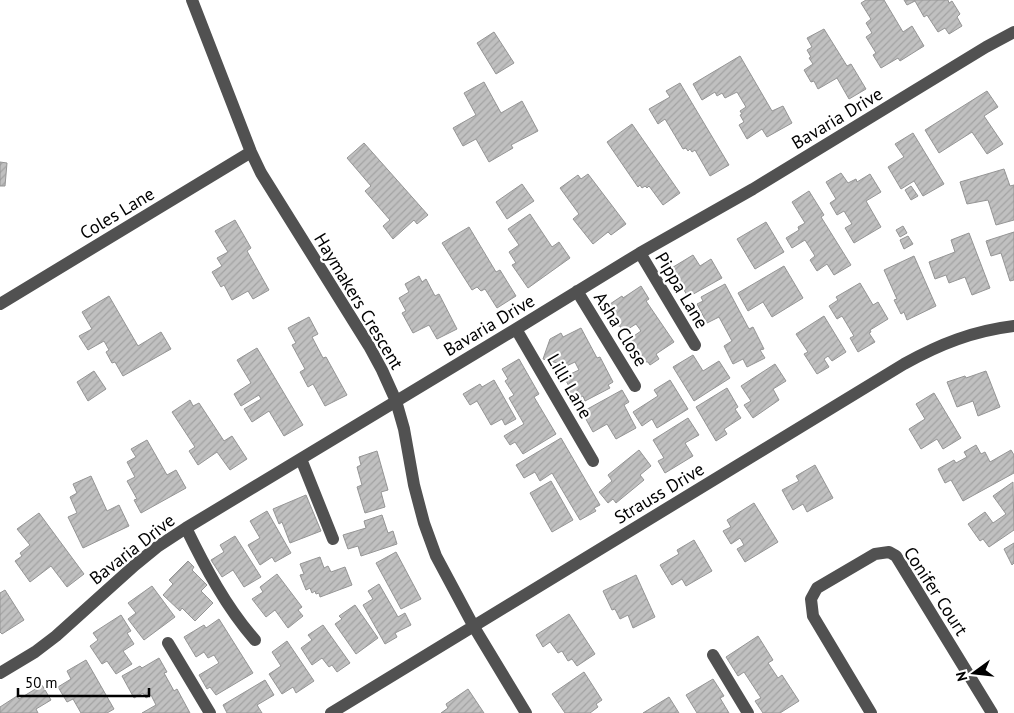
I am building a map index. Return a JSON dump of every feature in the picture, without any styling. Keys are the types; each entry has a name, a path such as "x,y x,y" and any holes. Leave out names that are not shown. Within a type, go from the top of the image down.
{"street":[{"name":"Haymakers Crescent","path":"192,0 251,152 382,370 396,401 404,429 414,485 424,523 436,556 474,627 526,713"},
{"name":"Bavaria Drive","path":"0,674 56,636 135,565 157,547 186,528 640,253 753,189 986,47 1014,32"},
{"name":"Coles Lane","path":"0,304 251,152"},
{"name":"Pippa Lane","path":"640,253 695,345"},
{"name":"Asha Close","path":"577,292 636,386"},
{"name":"Strauss Drive","path":"331,713 911,360 969,334 1014,326"},
{"name":"Lilli Lane","path":"516,329 593,460"},
{"path":"301,459 333,539"},
{"path":"186,528 203,562 242,626 254,640"},
{"name":"Conifer Court","path":"870,713 812,616 811,599 818,588 875,554 889,552 896,556 992,713"},
{"path":"168,643 210,713"},
{"path":"713,655 748,713"}],"building":[{"path":"866,0 884,0 903,32 912,26 924,46 900,61 898,58 881,68 873,55 876,53 866,37 872,33 866,23 871,19 861,3"},
{"path":"904,0 948,0 949,3 952,1 960,14 957,17 962,26 949,34 945,28 938,32 927,15 924,17 915,1 907,5"},
{"path":"824,29 847,66 851,64 866,89 849,99 837,78 818,89 814,81 811,82 804,70 813,64 807,50 812,47 807,38"},
{"path":"494,32 514,63 496,74 477,43"},
{"path":"740,56 772,111 783,106 792,123 767,137 762,129 747,139 739,125 744,122 740,111 746,107 737,92 725,98 722,93 717,96 715,92 702,100 693,84"},
{"path":"484,82 501,113 522,101 538,131 511,145 513,148 489,162 476,139 463,146 453,128 476,115 464,93"},
{"path":"680,83 729,165 710,176 695,150 692,152 690,149 688,151 686,148 683,149 665,119 658,124 649,109 670,97 666,91"},
{"path":"987,91 998,107 984,116 1003,144 987,154 972,132 939,153 925,130"},
{"path":"632,124 680,193 663,205 649,186 642,188 640,185 638,187 607,142"},
{"path":"913,133 944,184 923,196 914,181 901,189 888,167 904,157 895,144"},
{"path":"364,143 428,215 417,224 414,220 393,239 383,226 390,220 365,191 371,186 347,158"},
{"path":"0,162 7,163 5,186 0,186"},
{"path":"1004,169 1010,186 1014,185 1014,220 996,225 988,200 967,204 960,182"},
{"path":"841,173 848,183 856,179 857,182 870,174 881,192 866,201 881,227 854,243 845,228 852,224 844,211 837,215 830,203 836,199 826,182"},
{"path":"588,174 626,224 611,235 608,232 593,244 573,219 579,214 560,188 578,175 581,179"},
{"path":"522,184 534,201 507,219 496,202"},
{"path":"911,186 918,196 911,200 905,190"},
{"path":"809,191 824,215 821,217 851,265 834,275 827,264 817,271 810,260 815,256 805,240 792,248 786,238 799,230 798,227 805,223 792,202"},
{"path":"530,214 552,247 559,242 570,258 528,288 512,265 516,263 509,252 519,245 508,229"},
{"path":"235,220 251,248 247,251 269,290 253,299 248,291 232,300 224,285 221,287 212,272 222,266 217,258 228,252 215,231"},
{"path":"766,222 784,252 755,269 737,239"},
{"path":"903,226 907,233 900,237 896,230"},
{"path":"469,227 496,272 500,270 516,296 497,308 485,289 481,291 477,287 472,290 442,243"},
{"path":"1014,232 1014,280 1010,281 1001,253 991,256 986,241"},
{"path":"969,233 990,288 972,295 965,277 949,283 946,275 935,279 929,262 955,252 951,240"},
{"path":"908,236 913,244 904,249 900,240"},
{"path":"693,255 700,266 711,259 722,278 688,297 679,281 672,285 665,272"},
{"path":"914,256 936,306 907,320 904,312 901,314 894,300 897,299 884,270"},
{"path":"784,266 803,298 772,317 763,302 748,311 738,293"},
{"path":"419,276 422,282 426,279 435,296 439,294 457,329 437,339 429,325 413,333 402,313 406,311 399,298 409,292 405,284"},
{"path":"860,283 873,305 878,302 888,319 870,330 871,332 869,333 875,342 858,352 850,338 854,336 842,316 837,319 829,306 838,300 836,297"},
{"path":"725,284 749,329 753,327 764,349 760,350 765,358 747,367 743,359 733,364 724,346 732,341 719,317 707,323 697,304 703,301 701,297"},
{"path":"641,286 649,299 646,301 674,342 656,354 659,359 650,365 648,362 639,361 635,363 628,352 631,338 641,331 636,324 623,332 620,326 611,325 604,315 613,309 610,304"},
{"path":"109,296 138,346 161,332 171,349 123,376 115,362 112,363 106,352 109,350 104,341 88,350 79,336 92,329 82,312"},
{"path":"824,316 846,352 832,361 828,356 824,359 829,367 817,374 804,354 808,352 796,334"},
{"path":"309,317 318,334 312,337 323,358 326,357 347,395 325,406 313,384 308,387 300,372 305,369 292,345 296,343 288,328"},
{"path":"581,328 597,358 600,357 613,382 608,385 610,388 585,401 583,396 573,401 567,389 570,388 564,377 579,370 575,362 560,369 557,363 543,359 550,339 561,333 563,337"},
{"path":"257,348 303,425 284,436 269,411 252,422 244,409 261,399 259,395 241,406 234,394 251,383 237,360"},
{"path":"693,355 703,371 719,361 730,378 694,401 673,367"},
{"path":"519,359 539,394 534,397 556,434 523,454 515,442 510,445 504,436 524,424 509,398 514,395 505,381 508,379 502,369"},
{"path":"775,364 786,381 773,389 779,400 753,418 744,405 751,401 741,386"},
{"path":"94,371 106,389 88,401 77,382"},
{"path":"986,371 1000,407 978,416 973,401 957,407 947,382"},
{"path":"494,380 516,419 505,425 502,419 491,425 477,401 470,405 463,394 480,384 482,387"},
{"path":"670,380 688,409 657,428 652,419 642,426 633,412 658,396 654,390"},
{"path":"727,388 738,407 735,409 741,418 724,429 727,434 716,441 696,407"},
{"path":"622,390 629,402 624,405 636,428 616,439 607,424 593,432 582,412"},
{"path":"934,393 961,438 943,449 937,439 921,449 909,429 925,419 916,404"},
{"path":"190,400 193,406 199,403 224,441 232,436 247,459 230,470 217,452 198,465 189,451 195,447 172,412"},
{"path":"688,418 699,435 685,443 693,456 665,473 658,461 664,458 653,440"},
{"path":"561,438 600,505 594,508 596,511 580,520 552,473 540,481 535,472 524,478 516,465"},
{"path":"147,440 167,475 176,470 186,488 141,513 134,500 137,499 127,481 135,477 127,462 136,457 131,449"},
{"path":"976,445 981,454 985,452 990,462 1011,450 1014,455 1014,473 963,501 951,480 945,483 938,469 954,460 956,463 967,457 964,452"},
{"path":"639,450 651,466 640,475 644,480 616,503 613,499 608,503 599,492 612,481 608,475"},
{"path":"377,451 388,490 381,492 385,507 365,513 357,487 362,485 357,467 361,465 359,457"},
{"path":"815,465 833,498 807,512 803,504 793,510 782,490 799,481 796,476"},
{"path":"91,476 107,511 119,505 129,526 83,548 68,517 77,513 70,497 77,493 73,484"},
{"path":"551,481 573,520 552,532 530,493"},
{"path":"1013,482 1014,530 989,547 983,539 980,541 968,524 985,512 993,523 1006,514 993,496"},
{"path":"306,495 321,531 290,543 282,522 279,524 273,509"},
{"path":"754,503 778,542 745,562 737,549 744,545 740,538 731,544 723,531 731,527 727,520"},
{"path":"267,511 291,553 275,562 272,557 260,565 248,545 260,538 250,521"},
{"path":"39,513 84,574 67,587 51,566 30,582 15,561 22,556 20,553 30,545 17,529"},
{"path":"382,515 388,533 393,531 397,544 361,556 358,546 348,549 343,535 366,528 364,521"},
{"path":"235,536 261,577 244,587 233,570 222,577 211,560 224,552 220,545"},
{"path":"694,540 712,571 686,586 682,579 672,585 660,565 679,554 677,550"},
{"path":"1014,543 1014,563 1012,565 1004,549"},
{"path":"396,552 421,599 401,609 376,563"},
{"path":"320,557 324,568 328,566 331,572 345,567 352,585 320,597 319,593 316,594 315,591 312,593 310,588 306,590 300,575 304,574 300,564"},
{"path":"188,561 194,567 192,570 207,585 201,591 213,603 195,621 182,608 180,611 163,595 173,584 169,580"},
{"path":"277,574 302,607 298,610 303,616 288,628 275,610 266,617 252,599 263,592 260,587"},
{"path":"636,575 655,617 633,628 628,615 620,619 615,609 612,610 603,591"},
{"path":"379,584 398,617 405,613 411,625 395,633 397,637 385,644 363,605 373,599 368,591"},
{"path":"152,586 175,617 144,640 128,619 136,613 128,603"},
{"path":"5,590 24,620 2,634 0,632 0,593"},
{"path":"355,605 378,638 356,654 335,624 342,619 339,616"},
{"path":"569,614 595,654 577,666 572,659 568,661 562,651 558,653 550,642 543,647 536,635"},
{"path":"121,615 131,631 127,633 134,644 123,651 132,664 116,674 107,661 102,664 90,646 98,640 93,633"},
{"path":"219,619 253,673 216,695 210,687 207,689 199,675 219,663 214,655 208,658 204,652 196,657 184,637 204,625 206,628"},
{"path":"323,625 350,663 337,672 332,665 329,667 322,658 312,665 301,648 312,640 308,635"},
{"path":"758,636 773,660 768,663 778,678 782,675 799,701 780,713 763,713 755,701 761,698 744,672 738,676 726,657"},
{"path":"287,641 314,681 296,693 293,687 282,694 269,674 281,666 272,652"},
{"path":"159,658 167,672 164,673 174,691 177,689 190,713 142,713 156,705 151,695 146,698 143,693 134,698 122,676 140,666 142,668"},
{"path":"86,660 114,709 107,713 81,713 73,699 67,702 58,687 71,679 67,671"},
{"path":"584,672 602,700 596,704 598,707 590,713 565,713 552,694"},
{"path":"713,679 724,696 720,698 729,713 697,713 686,695"},
{"path":"265,680 274,695 257,705 262,713 227,713 223,705"},
{"path":"42,685 51,700 36,709 38,713 0,713 0,707 17,696 19,699"},
{"path":"468,689 484,713 441,713 448,708 446,704"},
{"path":"669,697 679,713 643,713"}]}
